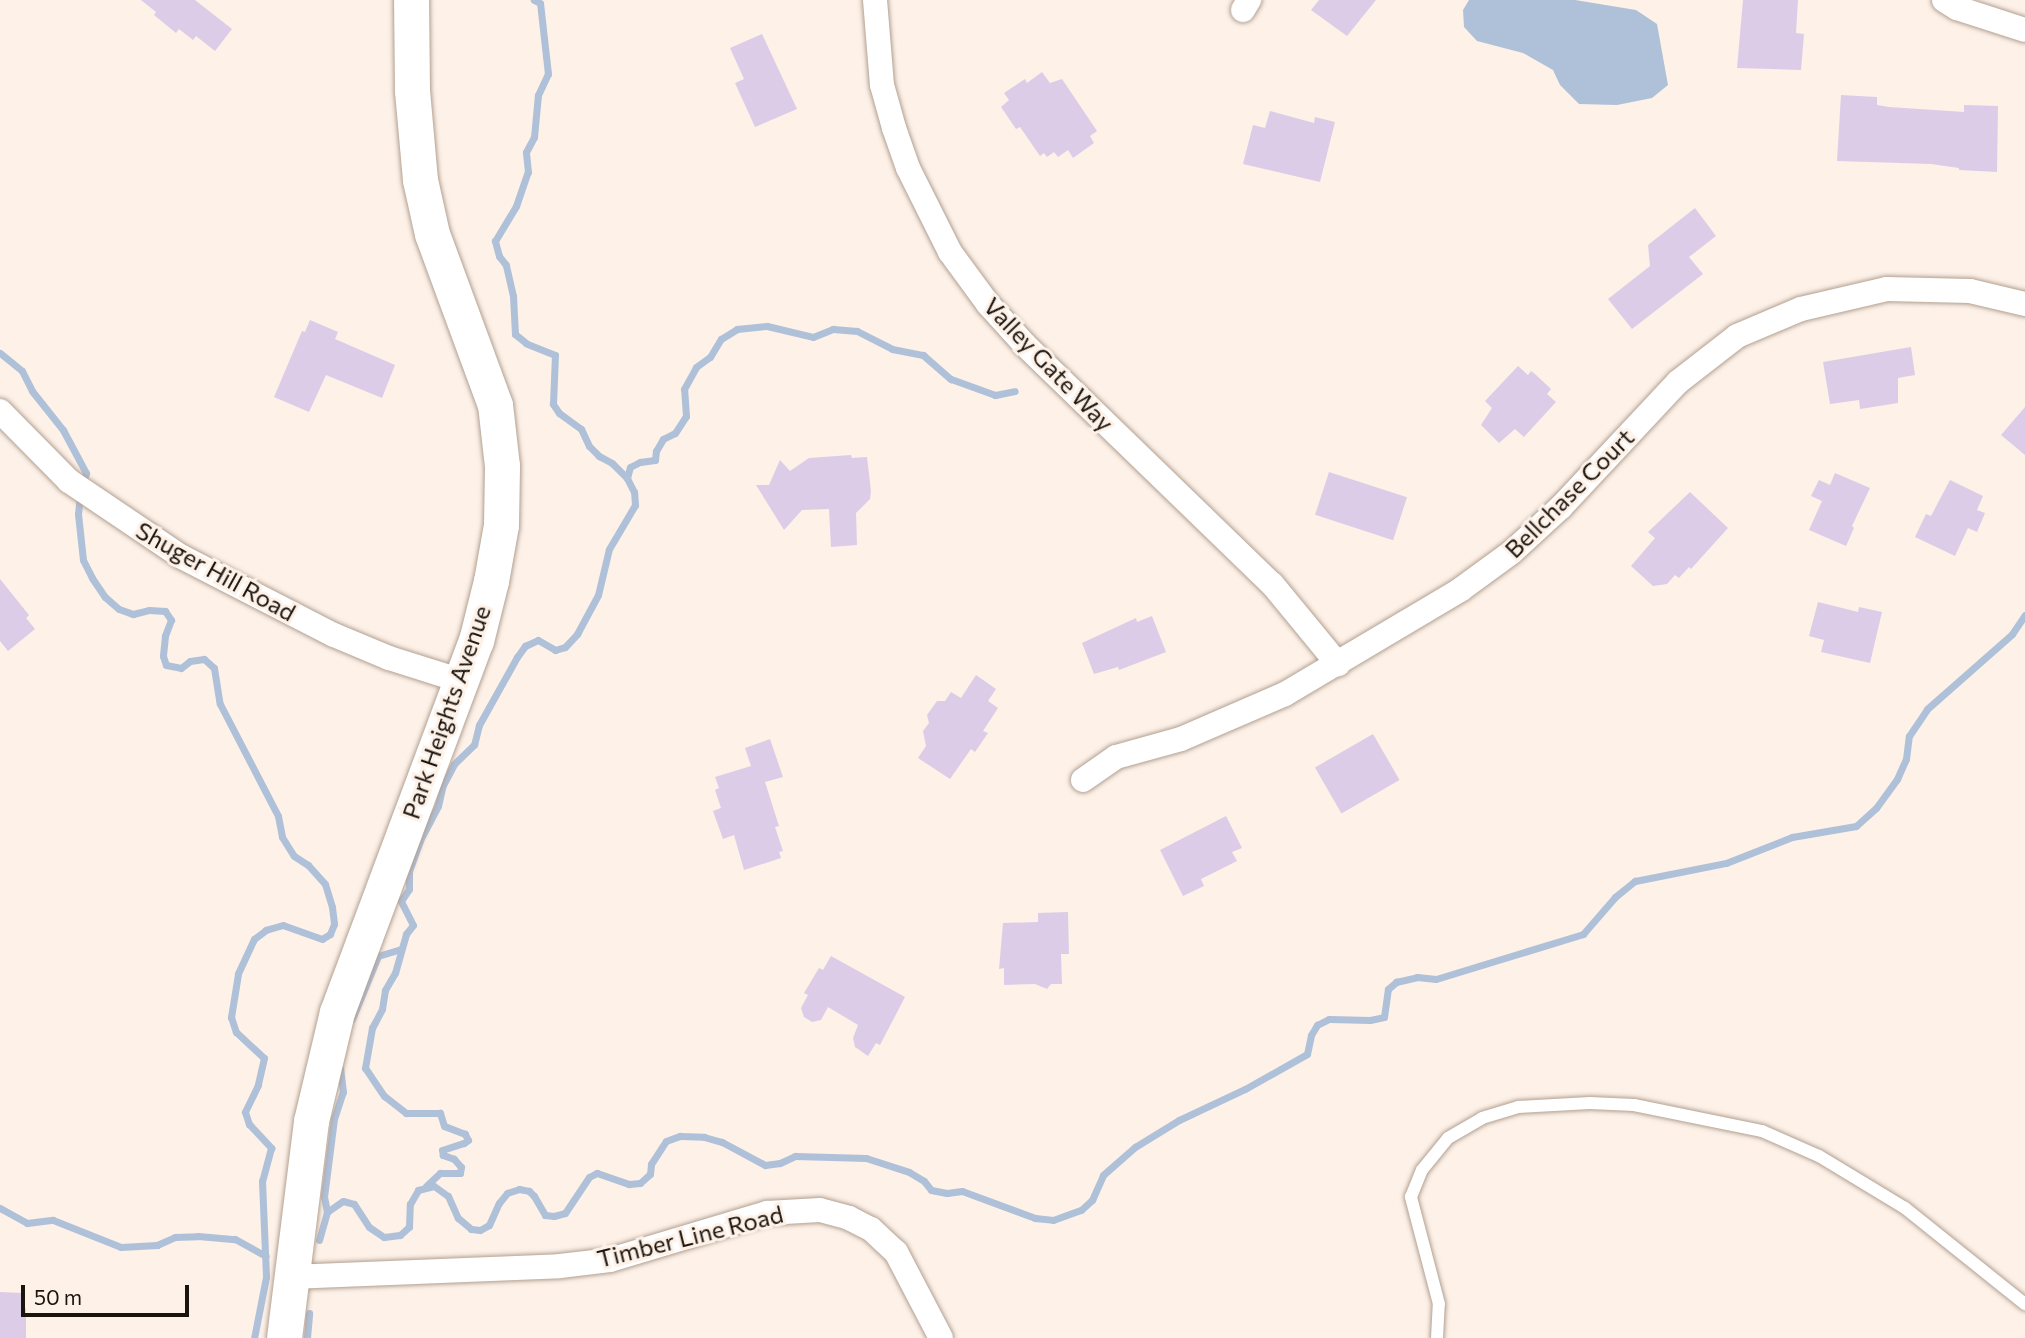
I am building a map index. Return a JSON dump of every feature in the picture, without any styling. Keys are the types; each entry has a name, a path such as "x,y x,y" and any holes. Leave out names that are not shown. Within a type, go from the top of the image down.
{"main road":[{"name":"Park Heights Avenue","path":"284,1338 311,1121 337,1012 462,681 491,581 501,525 502,466 495,405 432,234 420,180 412,91 411,0"}],"street":[{"name":"Valley Gate Way","path":"875,0 882,85 894,128 908,168 950,252 988,304 1018,338 1272,584 1338,664"},
{"path":"1944,0 1981,17 2025,30"},
{"name":"Bellchase Court","path":"1083,780 1116,758 1228,721 1285,694 1403,627 1512,552 1561,508 1678,382 1737,336 1801,309 1846,296 1887,289 1970,291 2025,304"},
{"name":"Shuger Hill Road","path":"0,411 69,481 180,556 334,635 389,658 462,681"},
{"name":"Timber Line Road","path":"290,1277 457,1272 597,1262 767,1213 820,1210 849,1218 871,1229 896,1252 941,1338"}],"lane":[{"path":"1437,1338 1438,1304 1411,1197 1422,1170 1448,1138 1482,1118 1518,1107 1590,1103 1633,1105 1762,1131 1819,1156 1905,1208 2025,1304"}],"water":[{"path":"1469,0 1575,0 1636,10 1657,24 1668,85 1652,98 1617,105 1579,104 1560,85 1553,70 1523,53 1477,41 1464,27 1463,10"}],"building":[{"path":"141,0 195,0 232,29 215,51 196,36 193,40 179,29 176,33"},
{"path":"1319,0 1376,0 1347,36 1311,10"},
{"path":"1743,0 1798,0 1796,33 1804,34 1801,70 1737,68"},
{"path":"762,34 797,109 755,127 735,83 744,79 730,48"},
{"path":"1042,72 1050,83 1062,79 1097,131 1090,136 1094,143 1073,158 1068,150 1058,157 1054,152 1047,157 1044,153 1040,156 1020,127 1016,129 1001,107 1009,100 1004,93 1025,79 1027,83"},
{"path":"1841,95 1877,97 1877,105 1889,107 1964,112 1964,105 1998,106 1997,172 1959,170 1931,164 1837,161"},
{"path":"1270,111 1314,123 1315,117 1335,122 1320,182 1243,164 1253,125 1265,128"},
{"path":"1695,208 1716,236 1689,257 1703,274 1632,329 1608,299 1650,266 1648,245"},
{"path":"310,320 338,332 335,339 395,365 382,398 326,375 309,412 274,397 302,331 305,332"},
{"path":"1911,347 1915,375 1898,378 1898,403 1860,409 1859,400 1830,404 1823,362"},
{"path":"1518,366 1528,375 1531,371 1551,389 1547,394 1556,402 1524,437 1515,429 1499,443 1481,425 1492,408 1485,401"},
{"path":"2025,407 2025,455 2001,435"},
{"path":"851,455 852,458 867,457 871,491 870,499 856,513 857,545 831,547 829,509 802,510 784,530 756,485 769,485 780,460 790,471 809,458"},
{"path":"1329,472 1407,497 1393,540 1315,515"},
{"path":"1835,473 1870,488 1852,526 1854,528 1846,546 1809,530 1822,501 1811,496 1819,480 1830,485"},
{"path":"1950,480 1983,496 1977,510 1985,513 1977,532 1968,528 1955,556 1915,537 1926,514 1931,516"},
{"path":"1690,492 1728,528 1691,569 1689,567 1679,578 1675,575 1667,584 1653,586 1631,566 1655,538 1648,532"},
{"path":"0,579 29,615 26,618 35,629 8,651 0,641"},
{"path":"1818,602 1858,612 1859,607 1882,612 1870,663 1821,652 1824,640 1809,636"},
{"path":"1152,616 1166,652 1119,670 1118,667 1094,674 1082,643 1136,618 1137,622"},
{"path":"976,675 996,689 988,701 998,708 983,731 988,733 975,752 971,749 950,779 918,758 926,746 923,731 929,723 927,715 937,701 945,701 951,692 961,698"},
{"path":"1373,734 1400,780 1341,813 1315,768"},
{"path":"770,739 783,777 765,782 779,826 775,827 783,851 779,852 781,858 744,870 734,835 723,839 713,811 721,808 715,790 719,788 715,777 751,766 745,748"},
{"path":"1226,816 1242,848 1232,852 1237,861 1201,879 1204,886 1183,896 1160,850"},
{"path":"1068,912 1069,954 1061,954 1062,984 1051,984 1047,989 1035,984 1004,985 1004,968 999,969 1003,923 1038,922 1038,913"},
{"path":"831,956 905,997 880,1045 876,1043 868,1056 855,1047 853,1038 858,1025 828,1007 821,1020 812,1022 804,1017 801,1008 808,995 804,993 819,968 823,970"},
{"path":"0,1292 22,1293 22,1305 26,1309 26,1338 0,1338"}],"waterway":[{"path":"426,1186 440,1173 460,1173 461,1167 454,1159 443,1155 442,1150 464,1143 468,1140 465,1134 444,1126 440,1113 406,1113 384,1096 365,1068 372,1028 382,1009 385,990 395,973 406,934 413,925 401,901 409,889 409,871 420,840 438,806 443,785 454,764 474,745 479,725 517,657 525,646 538,640 555,650 565,647 577,634 598,595 609,549 635,505 634,492 627,478 612,463 599,456 589,446 581,429 559,413 553,404 555,355 526,343 515,334 513,296 506,265 499,256 495,241 516,206 528,172 526,152 534,137 538,95 548,74 540,3 534,0"},
{"path":"627,478 630,467 640,462 655,460 656,451 663,439 675,433 686,416 684,389 696,367 710,357 721,339 737,329 767,326 813,337 833,329 857,331 892,349 923,355 951,379 995,395 1015,391"},
{"path":"0,353 22,371 32,391 63,430 86,473 83,483"},
{"path":"80,495 78,514 83,560 92,578 105,597 119,609 133,614 149,610 165,611 171,620 165,636 163,656 166,665 181,668 190,661 204,659 214,668 220,704 278,816 282,837 294,856 308,865 325,884 332,907 334,924 330,934 322,939 283,925 266,930 254,939 238,974 231,1017 236,1032 264,1058 258,1085 245,1112 249,1124 271,1148 262,1181 266,1277 254,1338"},
{"path":"327,1212 343,1201 354,1204 369,1227 384,1237 400,1235 409,1227 410,1204 418,1190 434,1186 448,1196 458,1218 471,1229 480,1230 489,1225 507,1193 519,1189 529,1191 545,1215 554,1216 565,1213 589,1177 597,1173 629,1184 640,1183 650,1174 651,1164 666,1141 680,1136 704,1137 722,1142 765,1165 780,1163 795,1156 866,1158 909,1172 924,1181 931,1190 947,1193 962,1191 1035,1218 1053,1220 1081,1210 1092,1200 1103,1175 1135,1147 1179,1120 1245,1089 1307,1054 1311,1035 1317,1025 1329,1019 1370,1020 1384,1017 1388,989 1396,982 1417,977 1436,979 1583,934 1615,897 1635,881 1726,863 1792,837 1856,826 1876,808 1897,779 1906,759 1909,736 1927,709 2012,634 2025,615"},
{"path":"352,1019 378,956 401,949"},
{"path":"319,1240 327,1212 324,1197 334,1119 343,1092 340,1068"},
{"path":"0,1208 27,1223 53,1220 121,1247 157,1245 175,1237 198,1236 235,1239 266,1256"},
{"path":"307,1338 309,1313"}]}
